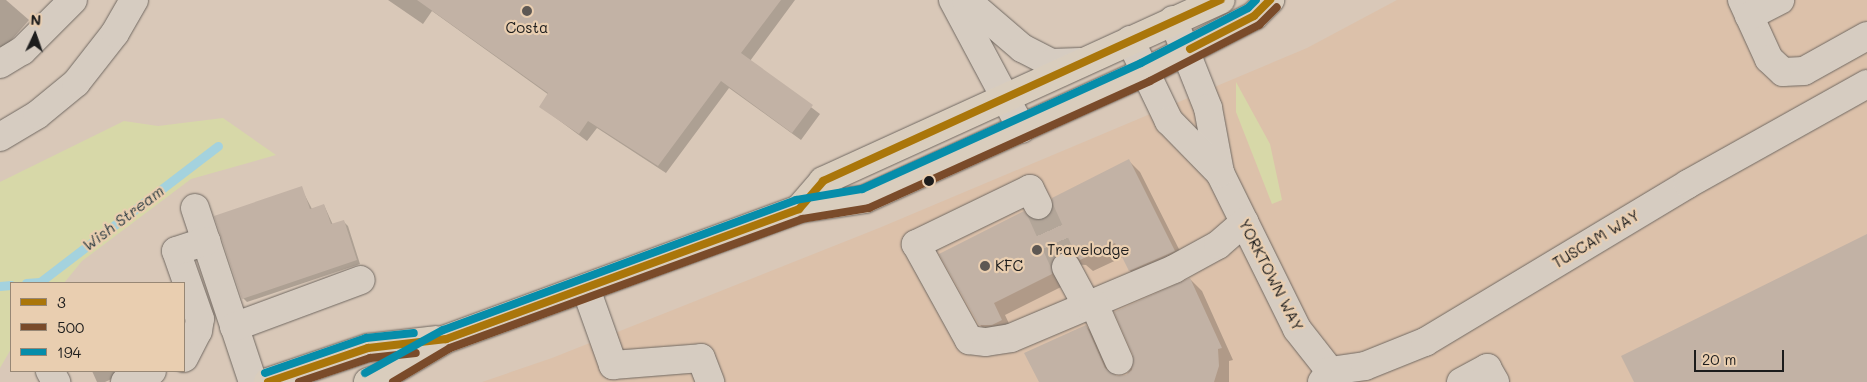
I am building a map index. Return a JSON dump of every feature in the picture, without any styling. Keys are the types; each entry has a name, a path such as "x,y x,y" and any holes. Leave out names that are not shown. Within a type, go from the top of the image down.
{"main road":[{"path":"799,209 823,181 1080,62 1221,0"},
{"path":"368,382 382,377 446,339 799,209 866,199 1145,72 1254,16 1270,0"},
{"path":"268,382 368,348 446,339"}],"street":[{"path":"0,64 22,51 73,0"},
{"path":"0,137 36,115 76,84 115,33 134,0"},
{"path":"953,0 1003,98 1022,129"},
{"path":"966,0 1022,48 1052,63 1080,62"},
{"path":"1780,0 1745,8 1770,59 1783,72 1804,71 1867,36"},
{"name":"YORKTOWN WAY","path":"1173,20 1208,108 1220,173 1297,329 1326,377"},
{"name":"YORKTOWN WAY","path":"1130,40 1169,121 1220,173"},
{"name":"TUSCAM WAY","path":"1326,377 1365,366 1425,342 1688,184 1867,84"},
{"path":"1038,205 1030,189 916,244 969,340 986,342 1011,338 1193,260 1218,245 1244,222"},
{"path":"196,208 253,382"},
{"path":"185,356 198,331 200,318 176,251 206,241"},
{"path":"1066,267 1090,303 1119,361"},
{"path":"234,327 361,280"},
{"path":"586,289 613,365 700,358 710,382"},
{"path":"1461,382 1488,368 1495,382"},
{"path":"125,382 150,372"}],"shaded area":[{"path":"1397,0 1867,0 1867,382 482,382 552,358 879,228 1307,48"}],"green space":[{"path":"1236,82 1270,144 1282,200 1272,204 1236,112"},
{"path":"223,118 276,155 191,179 82,261 65,282 10,282 10,351 0,368 0,182 124,121 158,126"}],"building":[{"path":"417,0 781,0 741,53 813,105 792,133 721,81 658,166 588,121 579,134 539,107 548,93"},
{"path":"1129,159 1175,251 1129,271 1115,243 1080,260 1074,253 1059,253 1052,259 1052,274 994,303 1002,320 992,325 979,325 939,254 1024,211 1030,218 1045,219 1051,213 1052,198"},
{"path":"302,186 310,209 324,204 331,224 344,220 357,260 242,299 214,216"},
{"path":"1867,234 1867,382 1634,382 1621,356"},
{"path":"1190,278 1222,348 1218,349 1219,366 1214,382 1039,382 1024,353 1086,325 1105,368 1117,376 1126,375 1132,370 1133,355 1114,312"}],"waterway":[{"name":"Wish Stream","path":"40,282 218,146"},
{"name":"Wish Stream","path":"0,286 10,285"}],"tunnel":[{"path":"1038,205 1066,267"}],"transit line":[{"name":"3","path":"268,382 368,348 446,339 799,209 823,181 1221,0"},
{"name":"194","path":"365,373 443,330 796,200 862,189 1141,63 1248,8 1256,0"},
{"name":"3","path":"1190,49 1254,16 1270,0"},
{"name":"500","path":"393,382 450,348 802,219 869,208 1150,81 1259,25 1277,7"},
{"name":"194","path":"265,373 366,338 414,333"},
{"name":"500","path":"299,382 370,358 416,353"}],"place":[{"name":"Costa","path":"527,11"},
{"name":"Travelodge","path":"1037,250"},
{"name":"KFC","path":"985,266"}]}
